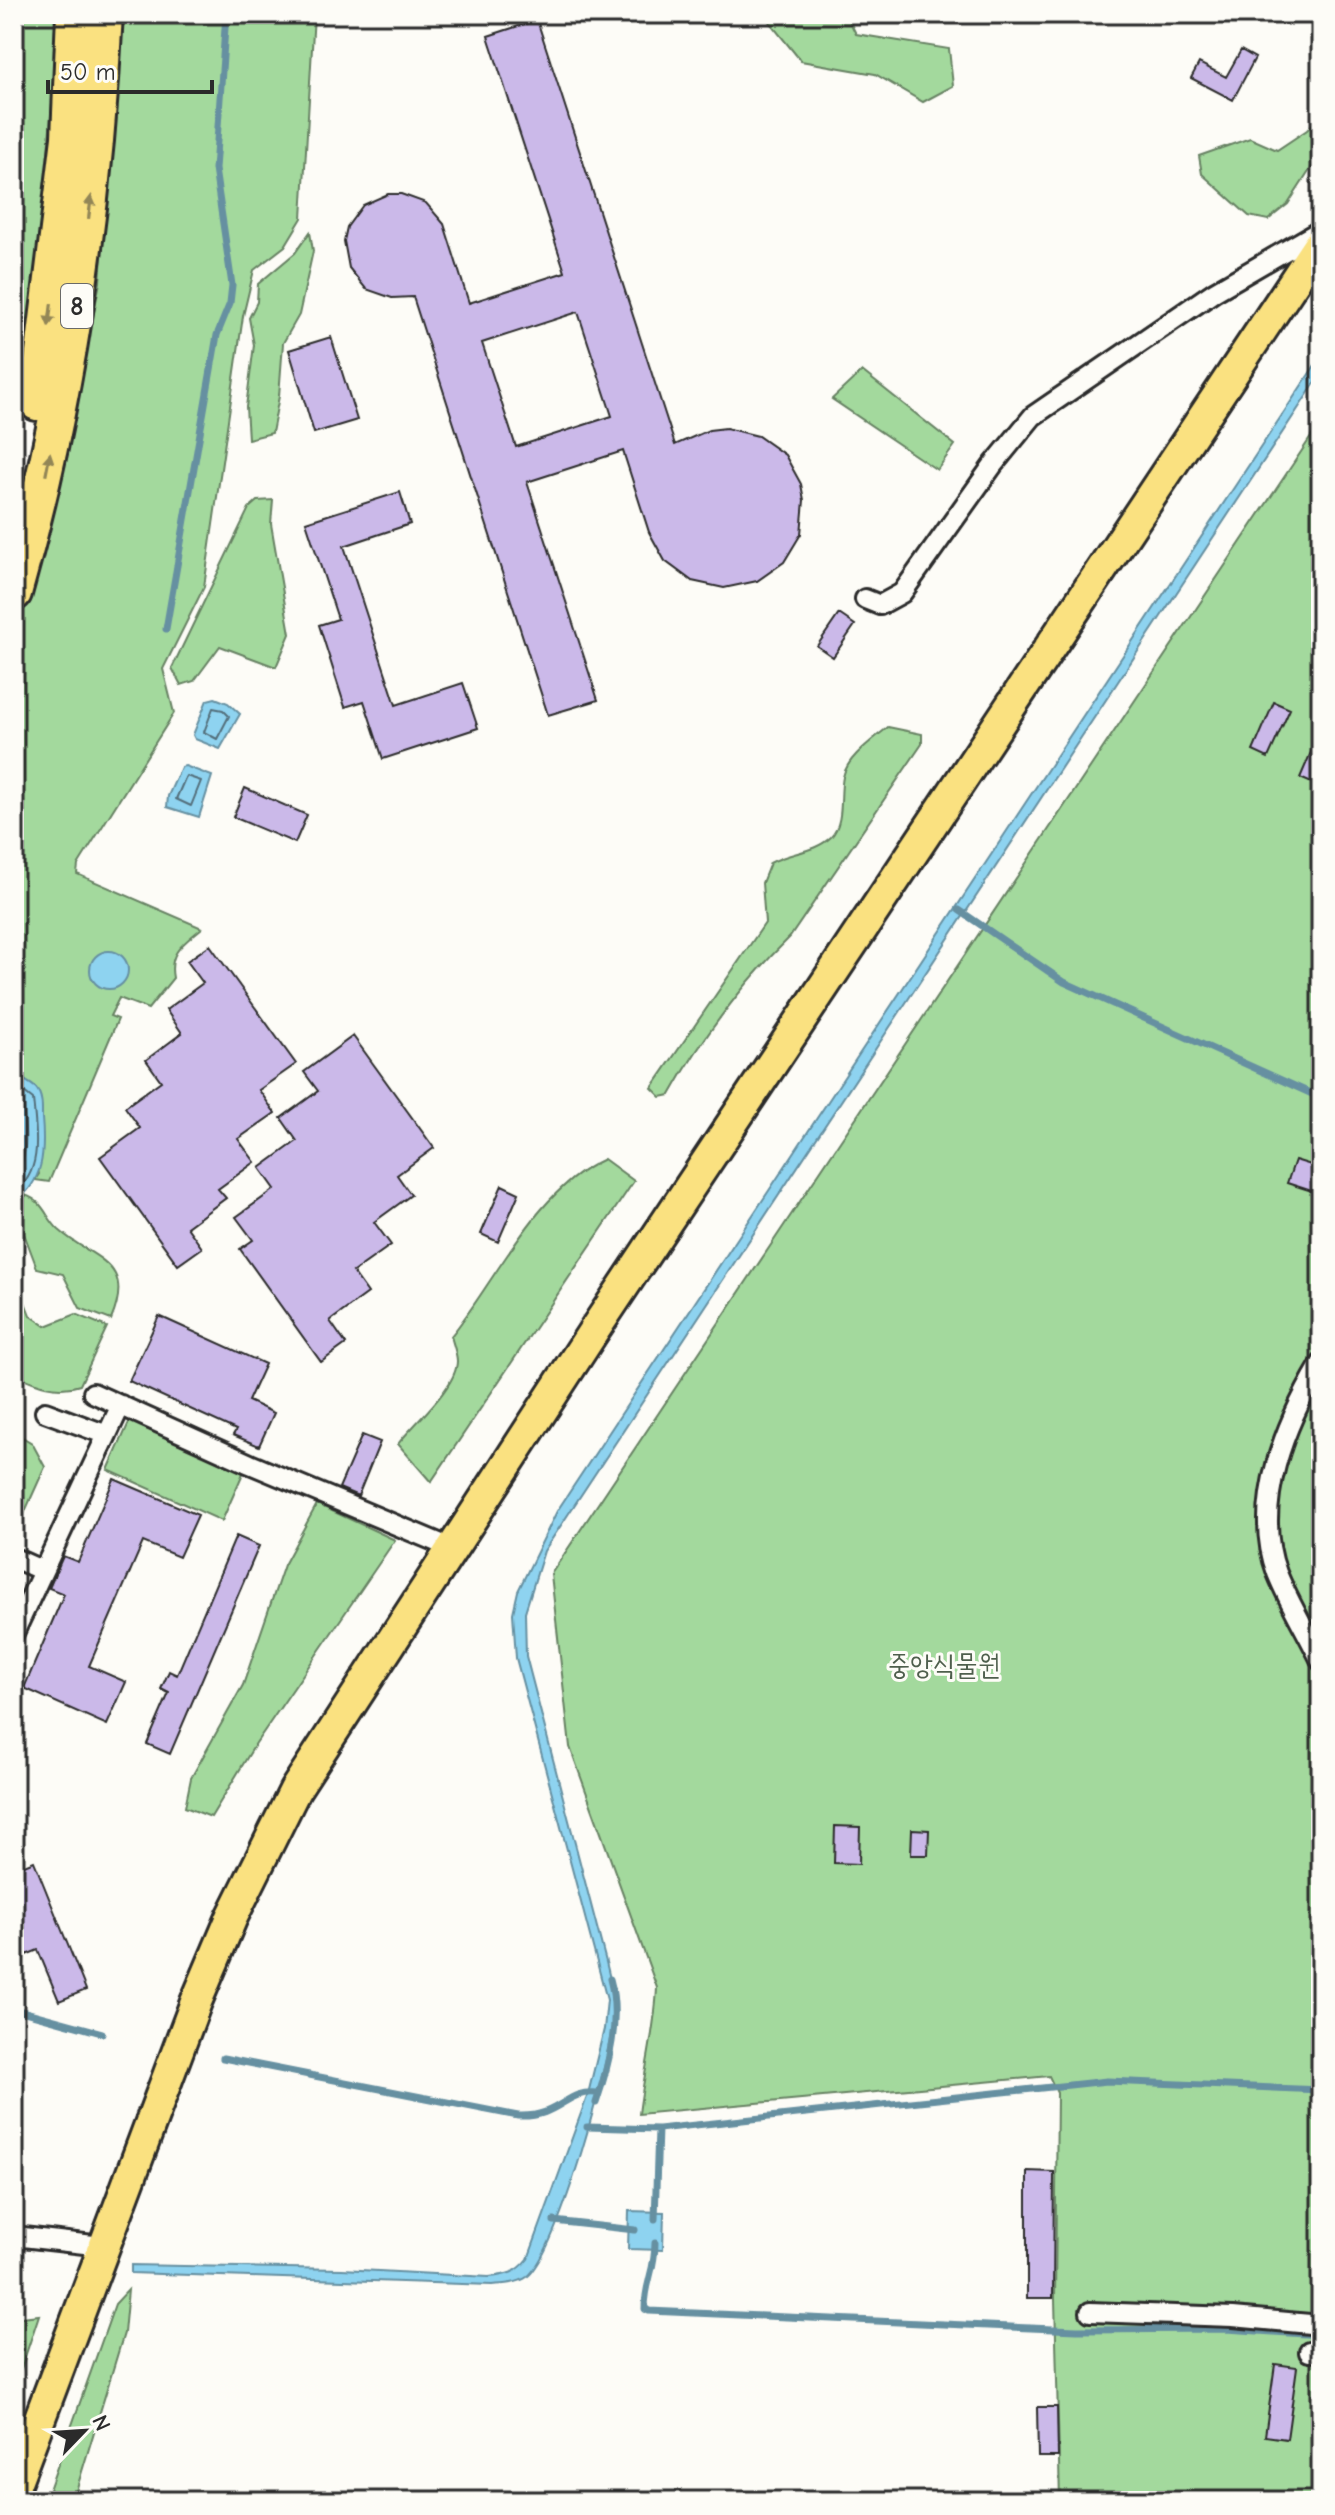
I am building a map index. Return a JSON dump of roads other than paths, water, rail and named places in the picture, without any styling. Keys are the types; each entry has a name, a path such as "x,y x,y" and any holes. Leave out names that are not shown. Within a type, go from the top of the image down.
{"highway":[{"name":"8","path":"14,506 42,379 69,138 74,14"},
{"name":"8","path":"14,593 43,490 79,291 98,145 105,14"}],"main road":[{"path":"14,2487 196,2002 246,1889 295,1790 451,1548 1321,241"}],"street":[{"path":"865,599 880,605 902,593 993,465 1033,416 1091,373 1214,292 1321,230"},
{"path":"1321,1364 1296,1409 1282,1446 1273,1483 1270,1525 1277,1573 1321,1661"},
{"path":"93,1393 451,1548"},
{"path":"14,1633 121,1405"},
{"path":"45,1412 107,1435"},
{"path":"14,1558 41,1570"},
{"path":"14,2236 102,2246"},
{"path":"1090,2312 1233,2317 1321,2325"}],"water":[{"path":"1321,356 1321,374 544,1551 525,1612 526,1656 613,1992 614,2010 604,2067 582,2151 554,2231 540,2260 527,2277 492,2285 131,2273 131,2265 342,2269 489,2277 511,2272 528,2259 588,2094 604,2029 607,2000 516,1658 513,1613 518,1591 557,1511"},
{"path":"215,698 228,703 240,714 220,749 195,739 193,735 207,700"},
{"path":"181,767 212,776 199,817 167,807 168,796"},
{"path":"109,951 122,957 128,970 122,983 109,989 96,983 90,970 96,957"},
{"path":"14,1075 34,1086 40,1095 43,1143 37,1176 24,1195 14,1203"},
{"path":"629,2211 664,2212 663,2250 628,2249"}],"waterway":[{"path":"166,629 217,335 230,303 232,285 215,169 226,14"},
{"path":"959,910 1064,982 1321,1098"},
{"path":"596,2103 609,2058 614,2026 610,1979"},
{"path":"14,2009 102,2033"},
{"path":"223,2058 518,2116 544,2113 577,2095 597,2093"},
{"path":"587,2127 658,2129 1107,2081 1321,2090"},
{"path":"655,2219 658,2129"},
{"path":"554,2221 635,2230"},
{"path":"655,2243 645,2299 645,2309 649,2311 1077,2330 1226,2329 1321,2335"}],"park label":[{"name":"중앙식물원","path":"944,1664"}]}
